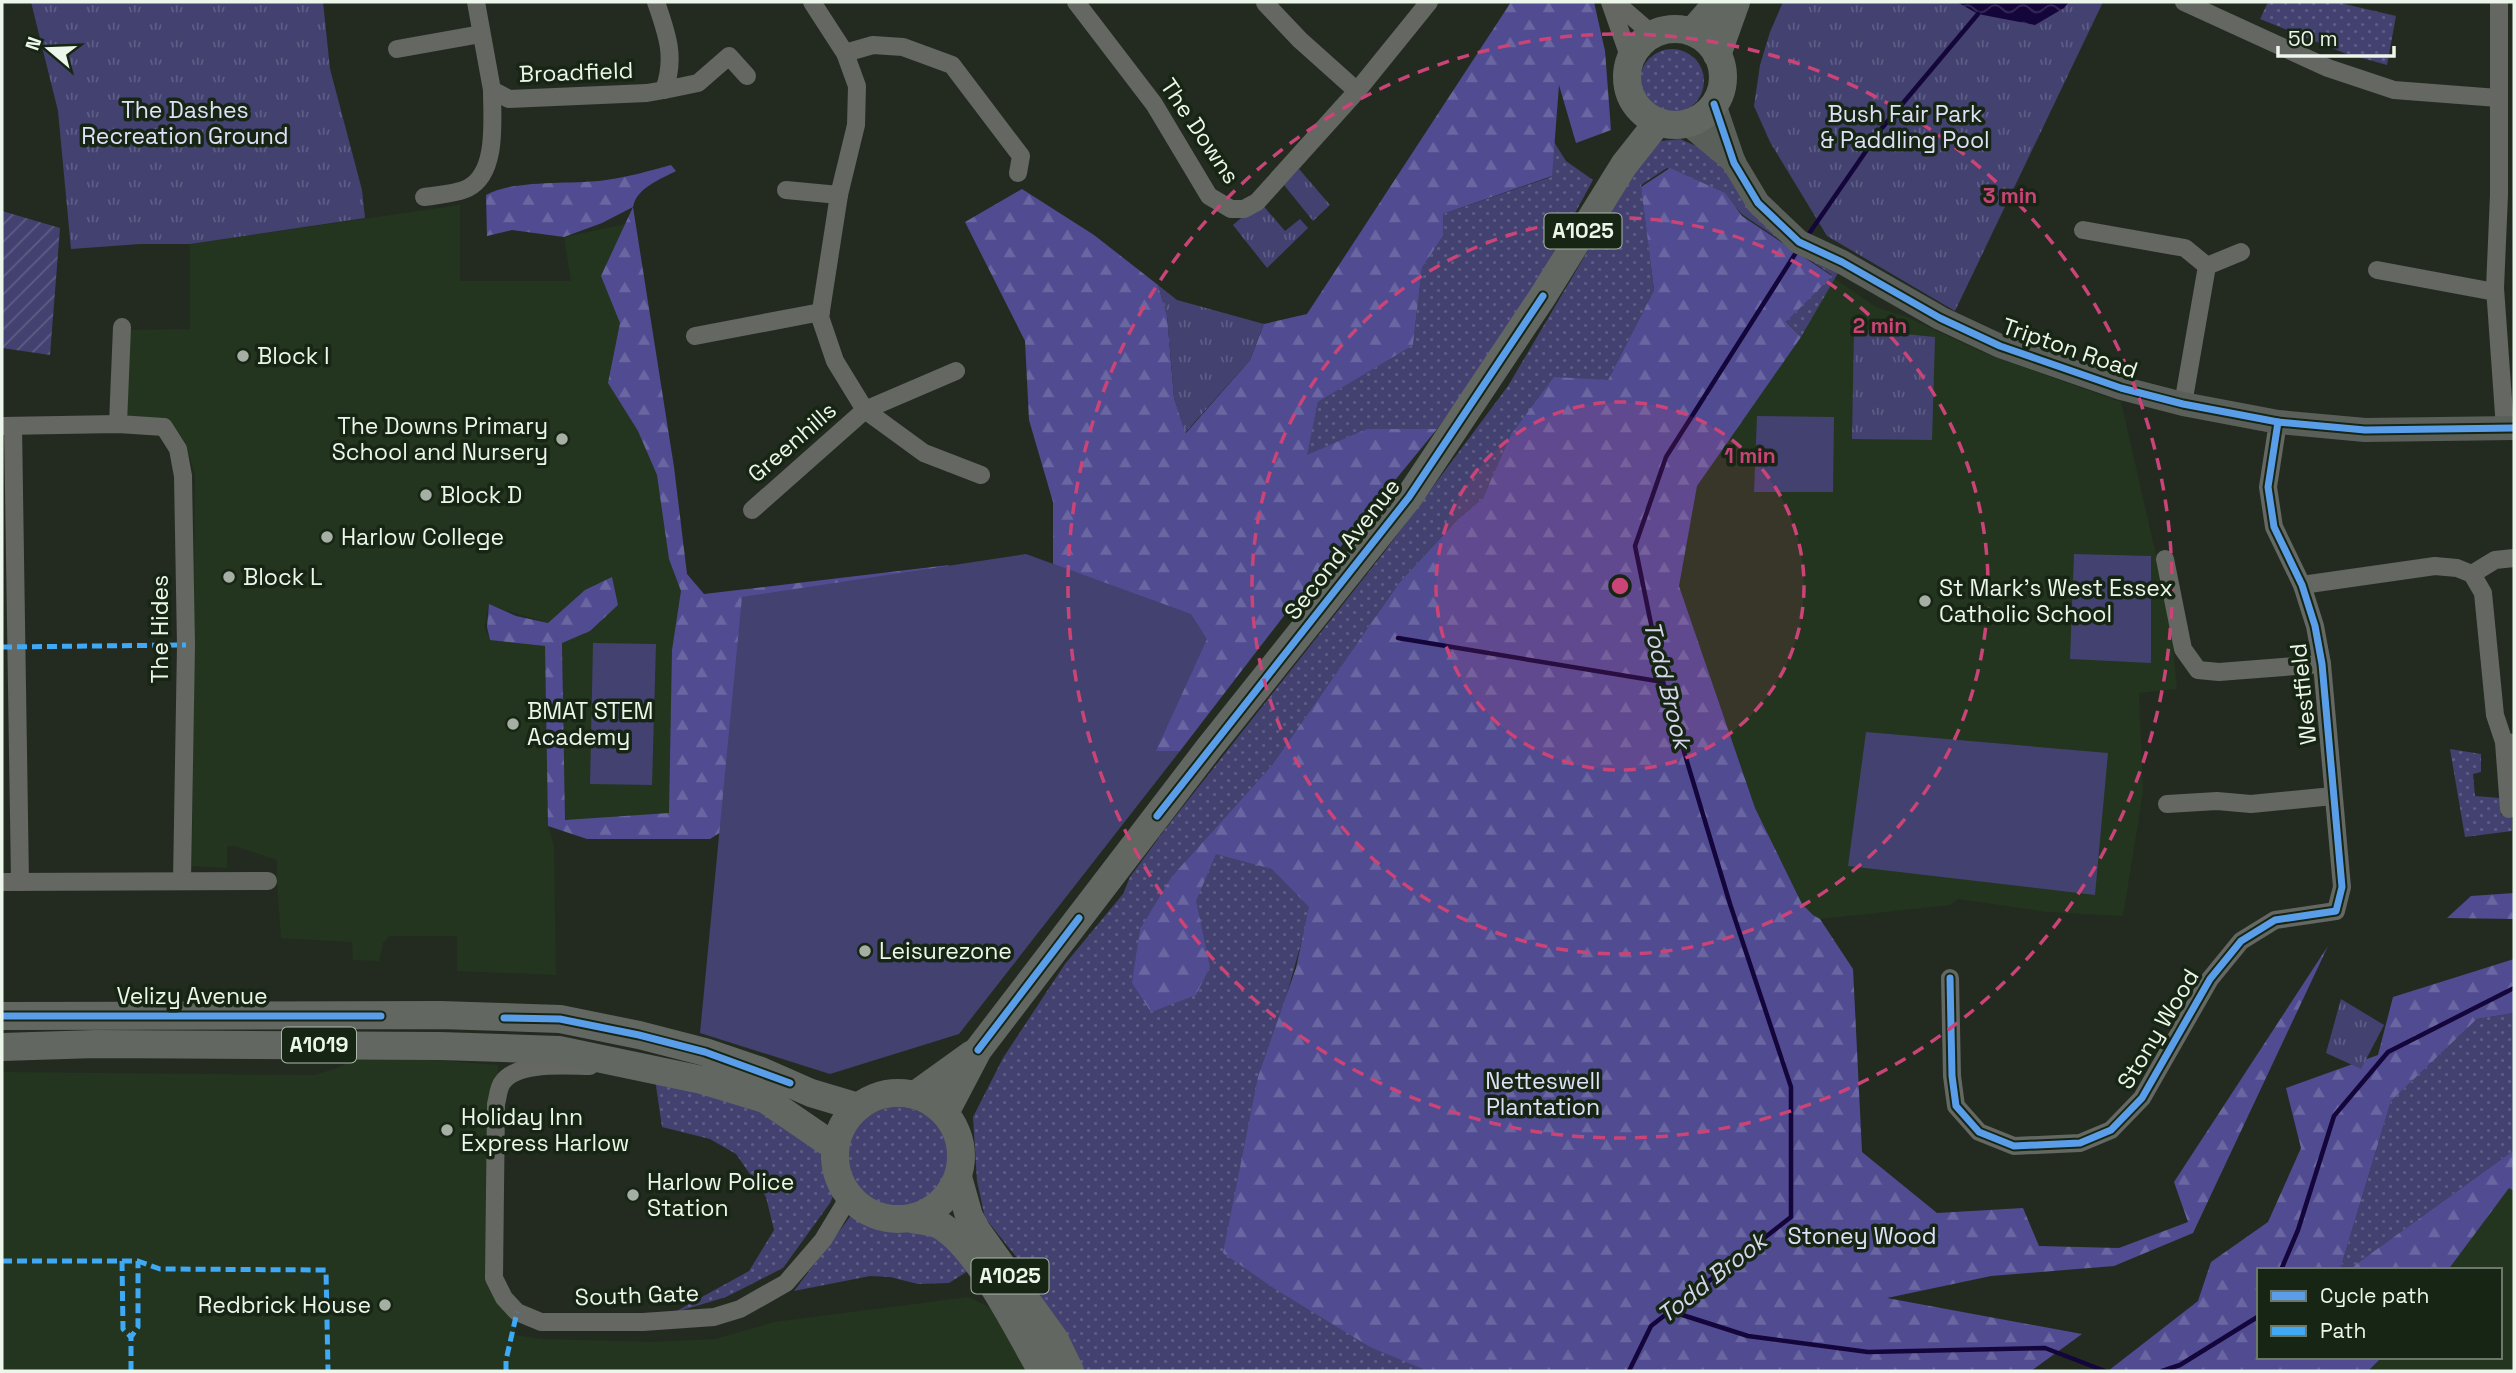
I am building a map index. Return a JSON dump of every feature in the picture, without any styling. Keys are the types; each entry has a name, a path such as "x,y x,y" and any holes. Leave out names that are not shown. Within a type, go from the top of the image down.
{"main road":[{"path":"1692,32 1718,2"},
{"path":"1717,55 1736,2"},
{"path":"1678,29 1692,32 1711,45 1717,55 1723,80 1714,104 1707,112 1687,123 1668,125 1648,115 1631,97 1627,85 1630,59 1639,45 1652,34 1678,29"},
{"name":"Second Avenue","path":"945,1114 978,1050 1209,748 1409,497 1543,296 1624,165 1648,115"},
{"name":"Velizy Avenue","path":"2,1016 440,1016 559,1020 639,1035 705,1052 761,1071 811,1093 858,1107"},
{"name":"A1019","path":"2,1047 96,1044 440,1046 559,1050 702,1080 765,1099 835,1147"},
{"name":"Second Avenue","path":"915,1095 978,1050"},
{"path":"888,1094 915,1095 936,1105 945,1114 959,1137 961,1158 958,1177 950,1194 936,1207 912,1219 887,1219 860,1208 849,1197 837,1174 835,1147 842,1126 858,1107 872,1098 888,1094"},
{"name":"A1025","path":"958,1177 969,1216 977,1231 1055,1340 1070,1371"},
{"name":"A1025","path":"912,1219 941,1224 958,1238 976,1259 1042,1371"}],"street":[{"name":"Broadfield","path":"424,197 467,189 482,177 491,149 492,90 476,2"},
{"name":"Broadfield","path":"656,2 667,35 671,71 664,90"},
{"name":"Greenhills","path":"812,2 845,53 857,86 856,125 839,195 821,312 835,361 865,411 924,453 981,475"},
{"name":"The Downs","path":"1076,2 1154,104 1209,196 1231,209 1244,209 1257,202 1357,91 1429,2"},
{"path":"1610,2 1630,59"},
{"path":"1615,2 1652,34"},
{"path":"2184,2 2328,68 2394,90 2498,98"},
{"path":"2499,2 2496,292 2506,309 2510,428"},
{"path":"1265,3 1300,40 1357,91"},
{"path":"397,49 481,34"},
{"path":"845,53 873,45 903,47 952,65 1021,156 1017,173"},
{"name":"Broadfield","path":"492,90 509,99 647,93 698,83 729,56 747,76"},
{"name":"Tripton Road","path":"1714,104 1734,163 1758,203 1798,243 1842,262 1940,318 2000,346 2121,388 2183,404 2278,422 2365,430 2510,428"},
{"name":"Tripton Road","path":"1687,123 1734,163"},
{"path":"786,190 839,195"},
{"path":"2083,230 2185,248 2207,266"},
{"path":"2207,266 2241,252"},
{"path":"2183,404 2207,266"},
{"path":"2377,270 2496,292"},
{"path":"695,336 821,312"},
{"path":"118,424 122,327"},
{"name":"Greenhills","path":"752,510 865,411 956,371"},
{"name":"Westfield","path":"2278,422 2268,487 2274,527 2302,585 2315,626 2322,664 2342,887"},
{"name":"The Hides","path":"20,882 7,426 118,424 164,428 178,449 183,476 186,645 182,881"},
{"path":"2472,575 2495,560 2514,558"},
{"name":"Westfield","path":"2165,559 2183,649 2198,670 2219,672 2322,664"},
{"path":"2302,585 2435,566 2457,568 2472,575 2483,593 2495,715 2509,743 2509,809"},
{"path":"2167,804 2217,801 2251,804 2333,796"},
{"path":"2,882 268,881"},
{"name":"Stony Wood","path":"1950,978 1952,1076 1956,1106 1979,1132 2014,1146 2080,1143 2111,1130 2142,1098 2210,979 2241,941 2275,920 2336,911 2342,887"},
{"name":"South Gate","path":"634,1067 553,1066 521,1070 507,1077 500,1086 496,1104 494,1278 504,1298 517,1312 541,1322 671,1321 714,1317 740,1309 786,1283 823,1240 849,1197"}],"shaded area":[{"name":"Harlow College","path":"460,205 460,281 571,281 564,237 631,223 689,596 687,818 565,820 562,643 548,623 489,605 484,627 490,640 545,646 548,826 554,846 556,975 457,971 457,936 390,936 383,943 379,961 353,960 352,942 281,938 277,860 235,846 227,846 227,868 192,866 195,474 185,442 168,420 124,419 127,330 190,329 190,244"},
{"name":"St Mark's West Essex Catholic School","path":"1834,278 1876,307 1907,317 1984,353 2121,402 2170,616 2177,689 2139,693 2143,792 2123,916 2047,912 1958,899 1950,905 1820,919 1802,904 1755,808 1679,586 1697,486 1801,337"},
{"path":"358,1054 498,1065 496,1104 504,1298 517,1312 515,1335 541,1339 656,1342 715,1339 774,1322 968,1297 999,1312 1028,1371 2,1371 2,1072 315,1075 343,1066"},
{"path":"2509,1188 2514,1191 2514,1371 2367,1371 2380,1359 2502,1359 2502,1268 2449,1268"}],"green space":[{"name":"The Dashes Recreation Ground","path":"31,2 323,2 330,69 362,190 365,218 190,244 71,249 58,111"},
{"path":"1511,2 1594,2 1605,51 1611,130 1576,143 1559,85 1552,176 1443,214 1443,236 1422,268 1413,345 1318,402 1307,455 1366,429 1437,429 1283,617 1180,751 1156,751 1107,586 1053,564 1053,502 1029,420 1025,341 965,222 1022,189 1094,235 1158,285 1167,315 1174,398 1186,433 1250,360 1264,324 1307,314"},
{"name":"Bush Fair Park & Paddling Pool","path":"1783,2 2103,2 1955,311 1827,236 1770,142 1754,106 1760,65"},
{"path":"2268,2 2336,2 2396,16 2387,65 2344,53 2260,19"},
{"path":"1672,49 1690,55 1698,63 1704,81 1698,99 1690,107 1672,113 1654,107 1646,99 1640,81 1646,63 1654,55"},
{"path":"1680,139 1712,153 1838,273 1801,337 1786,322 1832,275 1743,215 1724,196 1667,168 1641,185 1654,290 1608,380 1510,436 1483,498 1457,520 1399,583 1272,765 1173,875 1193,909 1202,848 1259,847 1316,889 1281,1016 1479,1371 1082,1371 1026,1269 985,1218 977,1181 973,1117 1003,1058 1065,964 1123,894 1130,877 1166,828 1382,555 1508,386 1639,164 1661,141"},
{"path":"1554,142 1566,161 1593,180 1519,315 1437,429 1366,429 1306,456 1318,402 1413,344 1422,268 1443,236 1443,214 1551,177"},
{"path":"671,165 676,171 644,189 633,207 602,223 564,237 512,230 487,236 486,195 498,190 528,185 606,180"},
{"name":"Netteswell Plantation","path":"1670,168 1725,193 1742,216 1832,276 1786,322 1801,337 1697,486 1679,586 1755,808 1802,904 1820,919 1853,969 1862,1152 1937,1213 2023,1208 2039,1246 2119,1248 2188,1222 2174,1182 2328,946 2193,1233 2114,1266 1991,1276 1887,1298 2082,1334 2031,1371 1428,1371 1370,1347 1275,1289 1223,1253 1258,1077 1296,968 1309,907 1272,869 1216,854 1196,901 1210,967 1196,995 1151,1012 1132,983 1140,929 1173,875 1272,765 1399,583 1457,520 1483,498 1510,436 1554,377 1608,380 1654,290 1641,187"},
{"path":"1299,169 1330,205 1313,221 1284,185"},
{"path":"1260,202 1285,231 1300,219 1308,228 1267,268 1233,225"},
{"path":"633,207 674,467 687,574 704,594 949,565 759,808 710,839 587,839 548,826 545,646 490,640 487,627 489,604 516,616 548,623 585,590 612,577 618,605 590,631 562,643 565,820 669,813 672,650 681,591 669,559 657,475 638,431 608,383 620,323 601,276"},
{"path":"2,211 60,228 50,355 2,348"},
{"path":"1158,285 1177,300 1264,324 1250,360 1185,433 1174,398 1167,316"},
{"path":"1854,329 1935,337 1932,440 1852,439"},
{"path":"1757,416 1834,417 1833,492 1754,492"},
{"path":"1026,554 1191,614 1207,639 1156,751 1180,751 959,1034 830,1074 700,1033 742,597"},
{"path":"2074,554 2151,556 2151,663 2070,659"},
{"path":"593,643 656,644 652,785 590,784"},
{"path":"1866,732 2108,753 2095,895 1848,866"},
{"path":"2450,749 2481,754 2481,772 2473,774 2475,796 2500,798 2501,815 2512,816 2512,831 2465,837"},
{"path":"2514,893 2514,919 2447,918 2471,896"},
{"path":"2514,959 2514,1013 2477,1019 2391,1101 2341,1268 2257,1268 2257,1359 2380,1359 2368,1371 2108,1371 2198,1301 2211,1262 2268,1222 2301,1148 2286,1088 2378,1055 2393,997"},
{"path":"2341,999 2384,1025 2361,1069 2326,1053"},
{"path":"2514,1013 2514,1150 2351,1268 2341,1268 2391,1101 2477,1019"},
{"path":"658,1074 734,1097 816,1144 836,1190 830,1203 783,1268 726,1297 673,1313 749,1271 774,1230 766,1197 736,1154 710,1139 662,1127 656,1086"},
{"path":"898,1107 917,1111 934,1121 944,1138 948,1157 944,1176 934,1193 917,1203 898,1207 879,1203 862,1193 852,1176 848,1157 852,1138 862,1121 879,1111"},
{"path":"2514,1150 2514,1191 2509,1188 2449,1268 2351,1268"},
{"path":"852,1214 881,1227 918,1228 951,1239 968,1271 949,1283 918,1284 890,1277 870,1276 794,1291"}],"water":[{"path":"1957,2 2069,2 2064,8 2035,25 1978,14"}],"waterway":[{"name":"Todd Brook","path":"1806,238 1882,128 1978,14"},
{"name":"Todd Brook","path":"1629,1371 1651,1326 1791,1217 1791,1087 1730,904 1663,682 1635,546 1666,457 1797,251"},
{"path":"1398,638 1663,682"},
{"path":"2282,1268 2298,1230 2334,1116 2388,1052 2514,988"},
{"path":"1670,1311 1748,1336 1868,1352 2045,1348 2105,1371"},
{"path":"2162,1371 2180,1365 2257,1317"}],"marked path":[{"path":"2,647 186,645"},
{"path":"2,1261 138,1261 160,1269 326,1270 328,1371"},
{"path":"122,1261 123,1329 131,1337"},
{"path":"131,1371 131,1337 138,1327 138,1261"},
{"path":"506,1371 517,1312"}],"cycle path":[{"path":"1714,104 1734,163 1758,203 1799,242 1842,262 1940,318 2000,346 2121,388 2183,404 2278,422 2365,430 2514,428"},
{"path":"1157,816 1409,497 1543,296"},
{"path":"1950,978 1952,1076 1956,1106 1979,1132 2014,1146 2080,1143 2111,1130 2142,1098 2210,979 2241,941 2275,920 2336,911 2342,887 2322,664 2315,626 2302,585 2274,527 2268,487 2278,422"},
{"path":"978,1050 1079,918"},
{"path":"2,1016 381,1016"},
{"path":"504,1018 560,1019 639,1035 705,1052 790,1083"}],"place":[{"name":"Block I","path":"243,356"},
{"name":"The Downs Primary School and Nursery","path":"562,439"},
{"name":"Block D","path":"426,495"},
{"name":"Harlow College","path":"327,537"},
{"name":"Block L","path":"229,577"},
{"name":"St Mark's West Essex Catholic School","path":"1925,601"},
{"name":"BMAT STEM Academy","path":"513,724"},
{"name":"Leisurezone","path":"865,951"},
{"name":"Holiday Inn Express Harlow","path":"447,1130"},
{"name":"Harlow Police Station","path":"633,1195"},
{"name":"Redbrick House","path":"385,1305"}],"park label":[{"name":"Stoney Wood","path":"1862,1236"}]}
